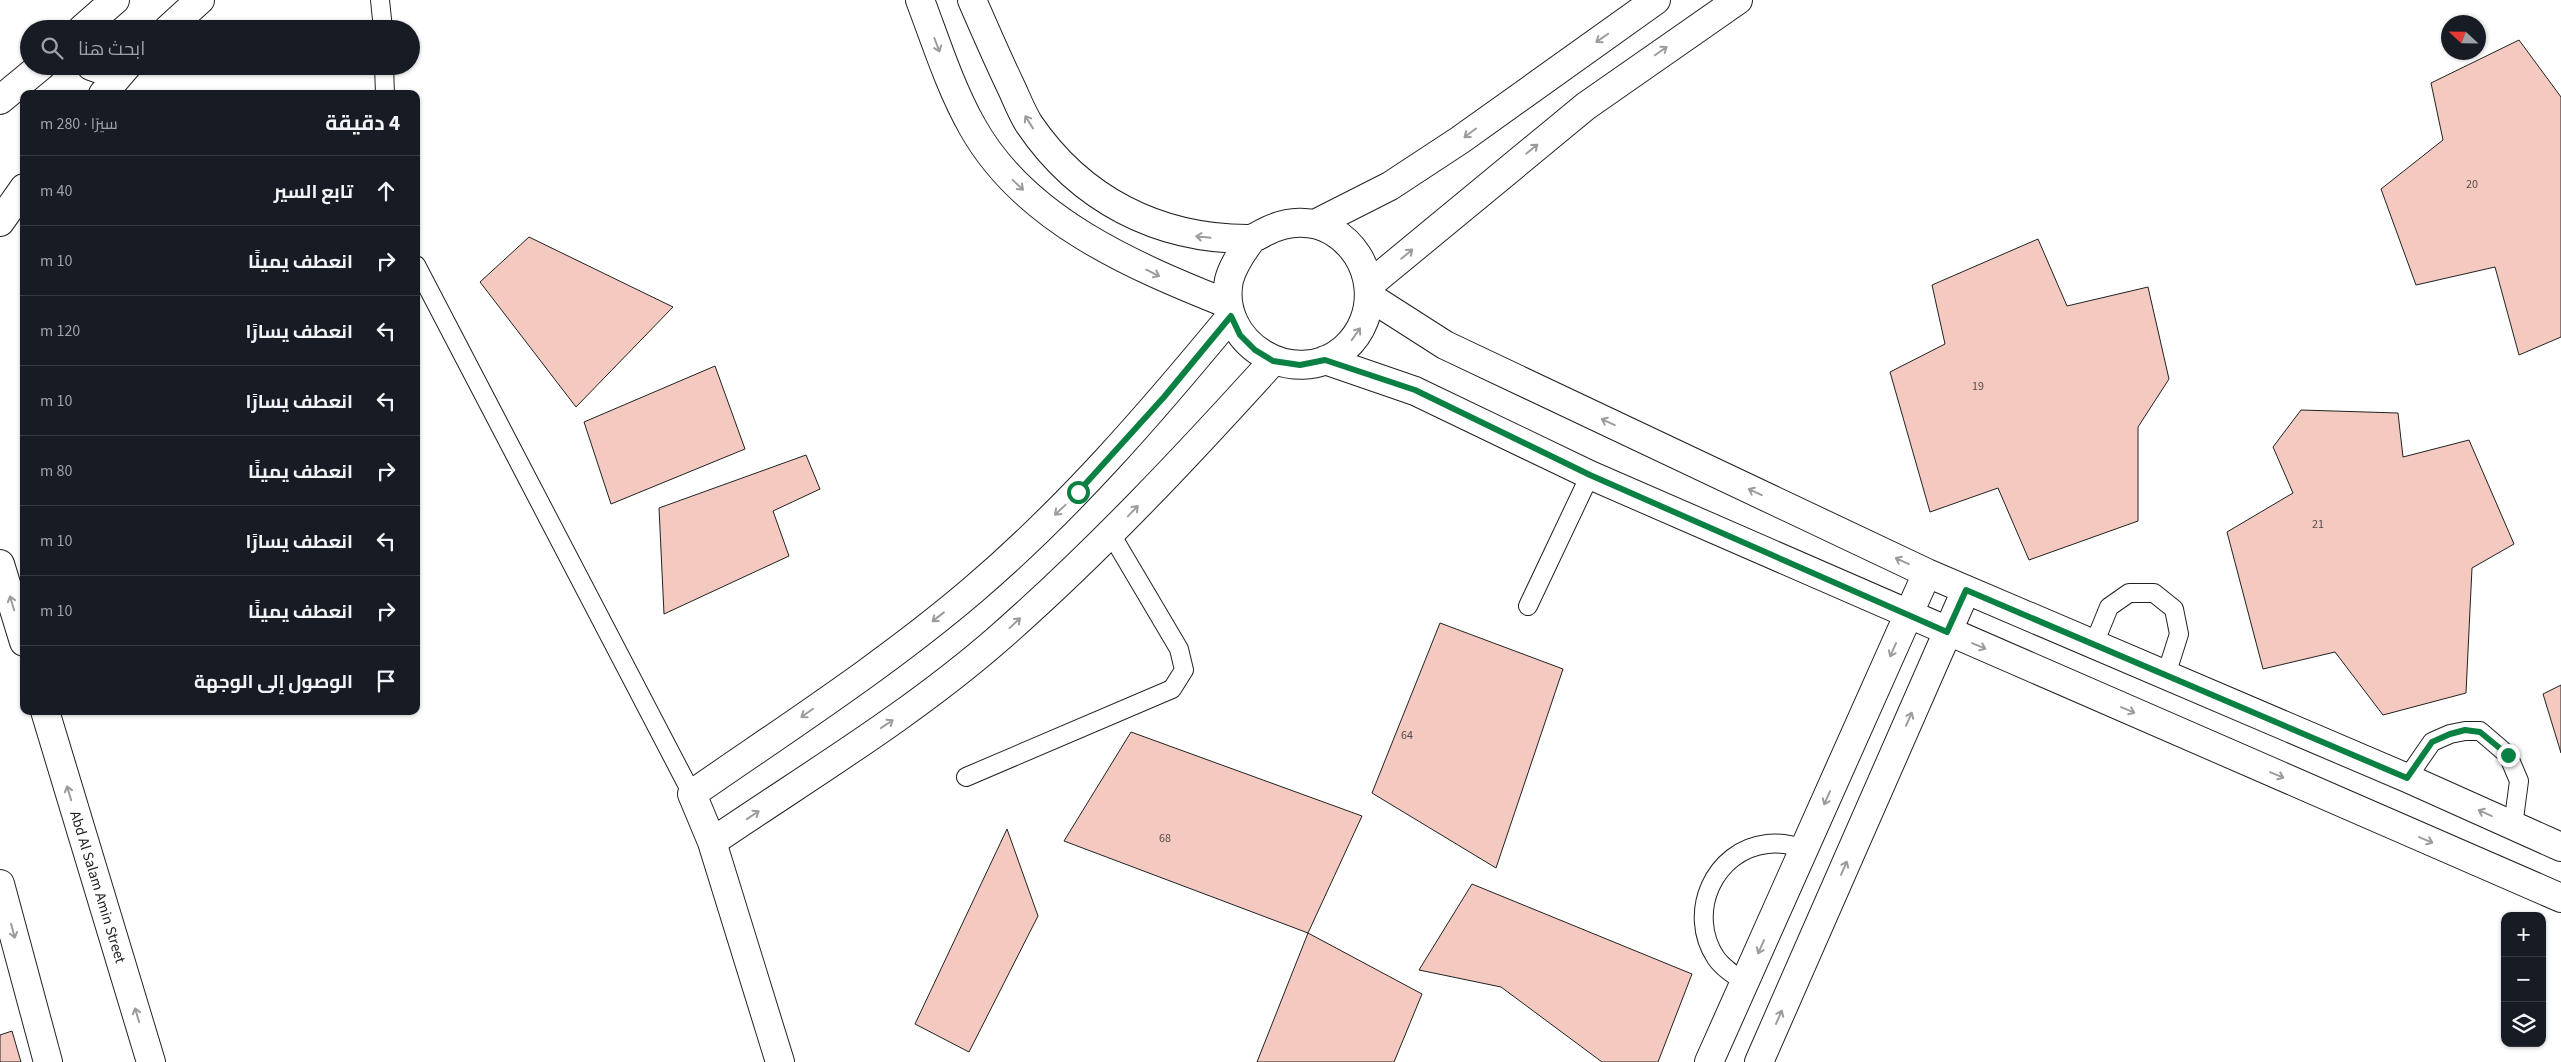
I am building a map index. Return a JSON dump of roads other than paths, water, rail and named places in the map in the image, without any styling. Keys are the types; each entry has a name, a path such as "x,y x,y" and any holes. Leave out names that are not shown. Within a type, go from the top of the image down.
{"street":[{"path":"93,20 115,0"},
{"path":"178,20 200,0"},
{"path":"920,0 972,127 1007,174 1050,214 1111,251 1230,310"},
{"path":"972,0 1028,122 1061,164 1101,198 1148,223 1199,237 1251,240"},
{"path":"1315,224 1390,186 1460,140 1630,8 1656,0"},
{"path":"1370,291 1586,106 1738,0"},
{"path":"0,100 30,75"},
{"path":"106,90 119,75"},
{"path":"0,222 20,194"},
{"path":"1298,222 1315,224 1331,230 1350,244 1363,263 1370,291 1366,317 1357,335 1343,350 1325,360 1300,365 1273,361 1255,350 1240,335 1230,310 1229,281 1237,259 1251,240 1281,225 1298,222"},
{"path":"1370,291 1445,345 1927,573 2407,778 2561,847"},
{"path":"780,1062 712,842 692,794 873,668 973,590 1078,492 1164,397 1230,310"},
{"path":"1325,360 1415,390 1590,475 2561,898"},
{"path":"712,842 910,708 998,639 1111,534 1273,361"},
{"path":"0,564 20,629"},
{"path":"1710,1062 1927,573"},
{"path":"1760,1062 1966,590"},
{"name":"Abd Al Salam Amin Street","path":"46,715 151,1062"},
{"path":"0,884 48,1062"}],"lane":[{"path":"380,0 382,20"},
{"path":"384,75 385,90"},
{"path":"420,273 692,794"},
{"path":"1528,606 1590,475"},
{"path":"966,777 1172,689 1184,670 1179,649 1111,534"},
{"path":"2094,644 2109,607 2129,593 2154,593 2174,609 2179,634 2166,675"},
{"path":"2407,778 2432,742 2465,730 2480,732 2508,755 2519,781 2513,826"},
{"path":"1745,982 1729,972 1716,958 1708,941 1704,923 1704,904 1709,886 1719,870 1732,857 1749,848 1776,844 1804,849"}]}
